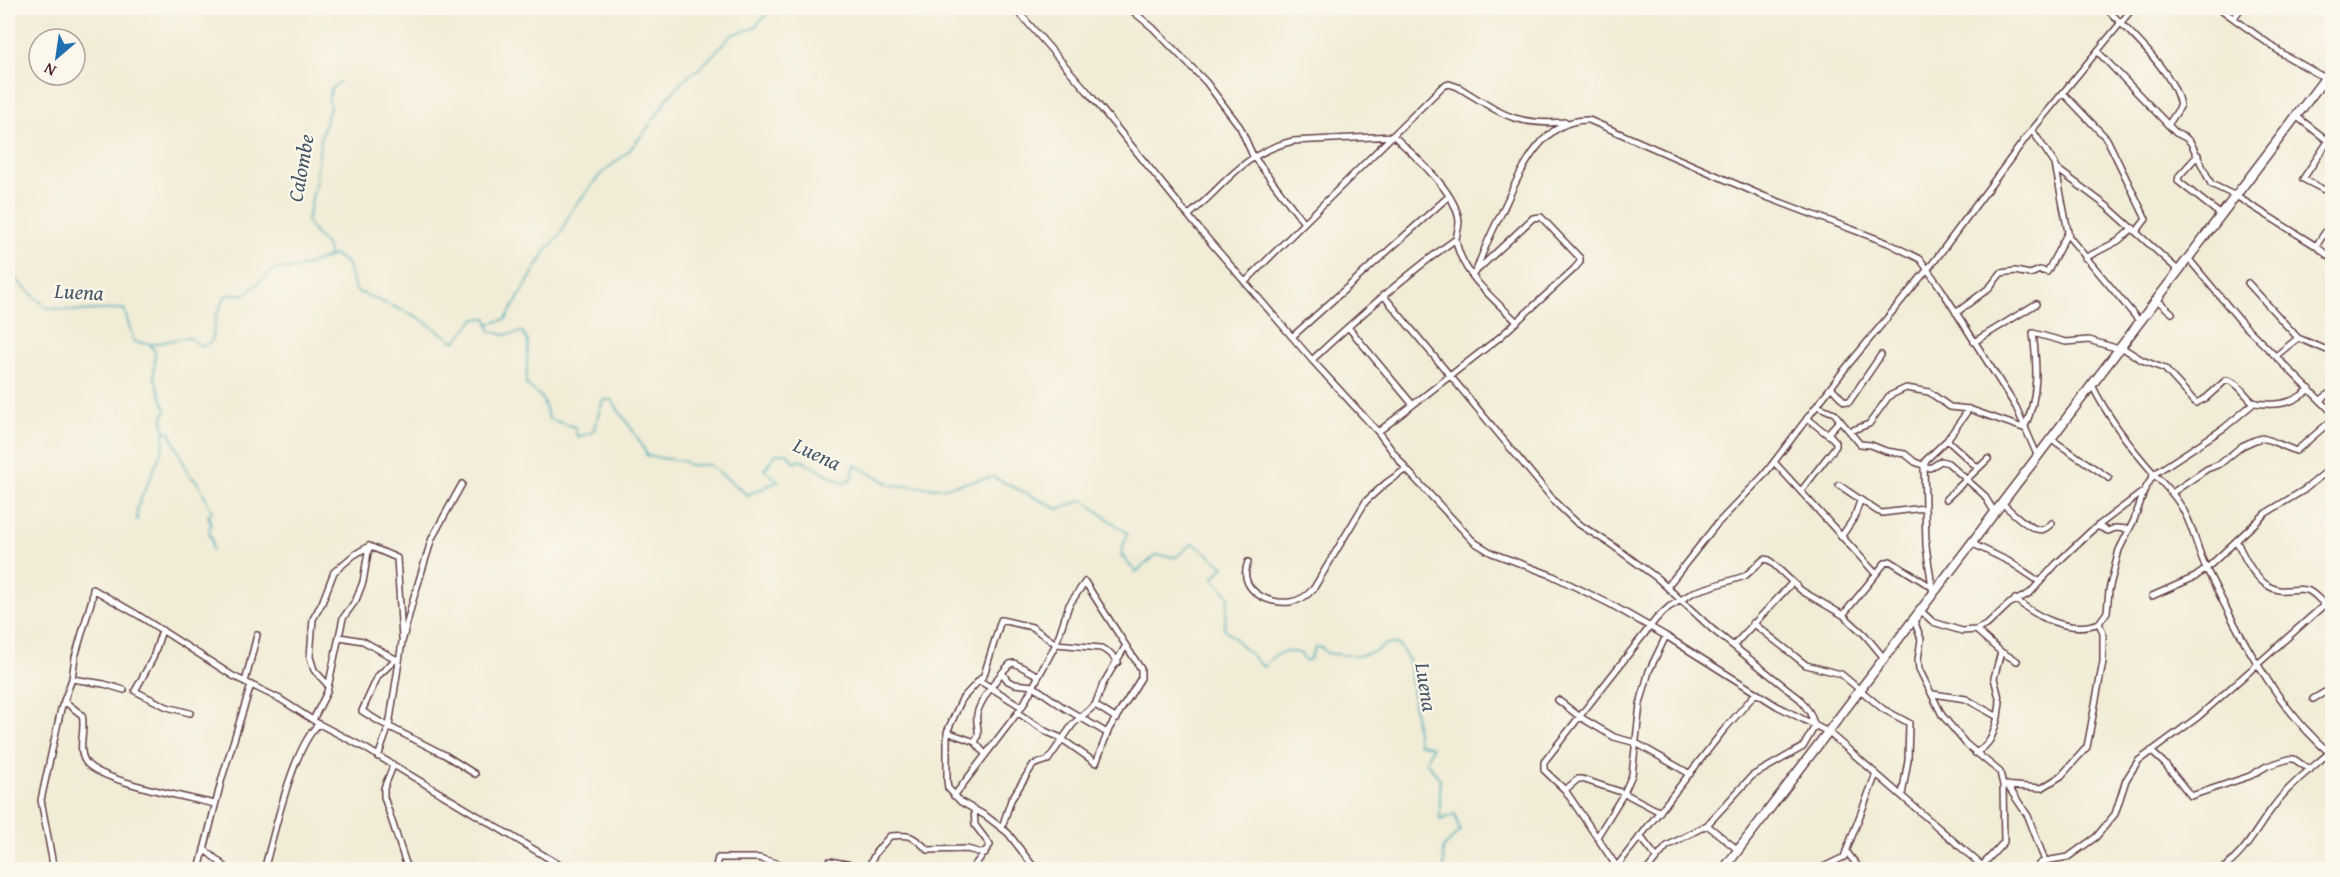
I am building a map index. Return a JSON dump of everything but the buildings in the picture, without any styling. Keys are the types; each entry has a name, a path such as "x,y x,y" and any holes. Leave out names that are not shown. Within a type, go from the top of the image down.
{"main road":[{"path":"1723,870 1920,610 1931,590 1995,513 2332,69"}],"street":[{"path":"1015,8 1312,360 1378,432 1406,469 1474,542 1483,548 1567,582 1651,627 1756,693 1828,732 1982,868 2004,842 2005,785"},
{"path":"1129,8 1153,28 1206,82 1240,127 1253,156 1304,223"},
{"path":"2106,8 2149,53 2178,98 2179,111 2168,125"},
{"path":"1667,587 1709,533 1774,462 1831,387 1928,269 2032,130 2133,8"},
{"path":"2219,8 2283,54 2325,78"},
{"path":"2234,18 2241,8"},
{"path":"2097,52 2176,133 2186,138 2198,155 2209,182 2236,196 2316,246 2332,259"},
{"path":"1245,282 1443,86 1449,84 1515,120 1538,123 1589,120 1761,195 1888,243 1920,259 2016,408 2038,457"},
{"path":"2064,94 2100,130 2114,150 2146,219 2135,230 2118,241 2085,258"},
{"path":"2296,116 2331,142 2303,178 2332,194"},
{"path":"1474,273 1522,170 1546,137 1567,122"},
{"path":"2032,130 2045,147 2055,168 2067,234 2140,322"},
{"path":"1189,215 1253,156 1271,147 1293,141 1394,136 1449,195 1459,222 1456,239 1461,260 1517,322"},
{"path":"2198,155 2179,176 2178,181 2221,215"},
{"path":"2055,168 2135,230 2179,271"},
{"path":"1293,336 1449,195"},
{"path":"1378,432 1452,376 1517,322 1574,269 1580,262 1580,258 1541,216 1537,216 1474,273"},
{"path":"2316,246 2332,222"},
{"path":"1956,313 1989,288 2001,273 2032,274 2040,270 2047,272 2067,234"},
{"path":"1312,360 1383,295 1456,239"},
{"path":"2188,258 2242,323 2332,412"},
{"path":"2248,283 2298,338 2332,352"},
{"path":"1383,295 1556,503 1577,523 1612,544 1667,587 1680,601 1800,699 1810,712 1815,726 1803,747 1752,776 1707,825 1667,846 1647,870"},
{"path":"2157,300 2172,313"},
{"path":"1974,342 2036,304"},
{"path":"1348,327 1413,405"},
{"path":"2026,428 2037,381 2033,333 2066,342 2089,340 2120,348 2165,369 2185,389 2194,402 2206,398 2226,380 2232,381 2254,403"},
{"path":"2277,356 2298,338"},
{"path":"1831,387 1844,401 1849,402 1881,355"},
{"path":"2092,385 2100,402 2154,474 2172,493 2191,526 2206,569 2257,664 2296,717 2332,752 2275,804 2240,855 2221,870"},
{"path":"1850,431 1869,424 1889,396 1902,388 1929,392 1950,407 1969,409 2026,428"},
{"path":"2016,599 2031,610 2066,627 2100,624 2107,612 2115,562 2144,491 2154,474 2230,423 2254,403 2287,404 2310,389"},
{"path":"2321,400 2332,392"},
{"path":"1817,406 1834,412 1860,444 1905,454 1915,462 1932,468 1944,460 1984,495 1995,513"},
{"path":"1931,590 1923,465 1928,457 1947,440 1969,409"},
{"path":"1801,491 1836,446 1836,442 1808,418"},
{"path":"1828,435 1840,420"},
{"path":"2172,493 2255,440 2262,438 2296,451 2332,420"},
{"path":"2051,439 2109,478"},
{"path":"1947,440 1978,468"},
{"path":"1946,499 1988,459"},
{"path":"1774,462 1876,574"},
{"path":"2152,596 2195,577 2266,513 2304,490 2332,467"},
{"path":"1248,562 1244,573 1248,586 1257,593 1273,601 1291,602 1307,596 1366,501 1406,469"},
{"path":"378,757 389,726 402,642 432,538 462,484"},
{"path":"1839,485 1860,501 1882,513 1924,508"},
{"path":"1920,610 1933,622 1962,631 1976,630 1988,624 2016,599 2030,593 2061,559 2097,526 2144,491"},
{"path":"1841,537 1854,518 1860,501"},
{"path":"2002,503 2028,525 2038,530 2044,530 2052,523"},
{"path":"2332,504 2332,544"},
{"path":"2097,526 2108,531 2115,528 2129,529"},
{"path":"2236,542 2253,571 2272,588 2306,590 2324,606 2332,609"},
{"path":"1971,543 2010,562 2040,582"},
{"path":"369,546 397,558 402,642"},
{"path":"313,720 323,703 343,618 356,600 363,582 369,546"},
{"path":"328,685 314,670 310,657 313,619 334,572 369,546"},
{"path":"1756,693 1723,731 1618,868 1564,790 1544,770 1544,762 1656,619 1669,607 1694,592 1745,576 1764,559 1769,560 1792,583 1843,615 1865,635 1884,658"},
{"path":"1843,615 1885,563 1890,561 1931,590"},
{"path":"954,796 1020,710 1056,644 1069,605 1084,582 1110,619 1143,674 1107,733 1096,763 1062,740 1020,710 980,681"},
{"path":"1734,645 1792,583"},
{"path":"54,870 41,800 93,589 193,651 280,699 568,870"},
{"path":"2037,870 2039,864 2045,861 2068,857 2104,829 2115,814 2130,773 2138,761 2198,717 2332,598"},
{"path":"1913,619 1921,639 1919,669 1953,730 1975,753 1997,769 2033,826 2045,861"},
{"path":"1036,870 1002,827 961,802 948,788 946,782 947,732 962,699 984,675 1000,620 1032,627 1056,644 1101,648 1110,653 1118,662"},
{"path":"1754,623 1806,665 1841,674 1883,709 1909,723 1908,760 1902,795"},
{"path":"2005,785 2042,788 2061,776 2087,747 2103,662 2103,633 2100,624"},
{"path":"162,630 153,658 135,691 167,707 190,713"},
{"path":"1976,630 2001,652 2017,661"},
{"path":"199,870 248,683 257,635"},
{"path":"1597,837 1624,793 1634,766 1636,724 1640,705 1649,671 1666,636"},
{"path":"340,637 363,641 398,660"},
{"path":"1002,827 1011,800 1033,765 1048,760 1081,717 1095,705 1103,684 1125,647"},
{"path":"1975,753 1986,748 1991,741 1998,717 2000,702 1994,678 2001,652"},
{"path":"398,660 378,676 362,711 445,754 475,774"},
{"path":"975,742 979,732 978,709 1010,664 1014,663 1039,676"},
{"path":"1002,673 1008,681 1015,684 1034,686 1063,707 1107,733"},
{"path":"72,679 124,690"},
{"path":"2313,699 2332,688"},
{"path":"1933,694 1966,699 1998,717"},
{"path":"1558,700 1580,717 1614,736 1636,743 1690,774"},
{"path":"64,701 82,715 82,753 86,763 94,769 134,784 215,804"},
{"path":"1095,705 1117,719"},
{"path":"264,870 288,784 299,757 313,730 319,724"},
{"path":"947,732 975,742 985,754"},
{"path":"2151,751 2165,764 2191,796 2250,776 2267,766 2289,759 2294,759 2310,770"},
{"path":"393,766 384,788 384,796 408,870"},
{"path":"1817,870 1843,858 1854,835 1876,774"},
{"path":"1564,790 1578,779 1624,793 1660,812"},
{"path":"971,870 988,850 990,842 975,825 974,809"},
{"path":"1707,825 1738,850"},
{"path":"832,870 830,861 868,869 876,852 890,836 907,834 914,837 928,850 967,849 985,854"},
{"path":"1641,836 1657,858"},
{"path":"204,849 229,870"},
{"path":"1845,851 1861,870"},
{"path":"715,870 718,858 750,857 799,870"}],"waterway":[{"path":"488,324 506,319 547,249 559,237 571,211 600,175 629,151 684,79 700,68 733,34 754,28 772,8"},
{"name":"Calombe","path":"328,256 327,247 307,221 316,180 321,136 330,108 331,89 340,82"},
{"name":"Luena","path":"8,272 47,308 76,311 124,309 134,342 154,344 188,337 203,347 212,341 216,316 226,295 246,294 273,270 299,268 334,255 347,263 356,291 416,316 455,342 475,319 487,318 490,331 504,335 523,332 528,342 526,384 542,398 549,419 575,427 577,437 593,432 603,400 612,400 640,441 647,456 683,461 689,465 710,465 747,495 779,481 764,470 776,454 787,453 795,463 800,460 844,483 852,478 855,465 892,485 941,488 993,477 1058,509 1083,500 1127,533 1121,555 1136,572 1156,555 1176,557 1193,543 1224,566 1213,579 1229,596 1224,628 1263,667 1271,658 1283,652 1300,653 1305,661 1310,659 1315,647 1322,648 1327,653 1358,656 1372,653 1386,644 1398,644 1409,660 1418,743 1432,747 1426,761 1440,779 1440,820 1455,814 1460,831 1443,848 1444,870"},
{"path":"150,344 155,352 154,376 166,411 163,418 165,431 170,432 189,475 200,487 212,512 208,516 211,523 209,534 212,539 212,550"},
{"path":"137,520 137,508 163,448 165,431"}]}
